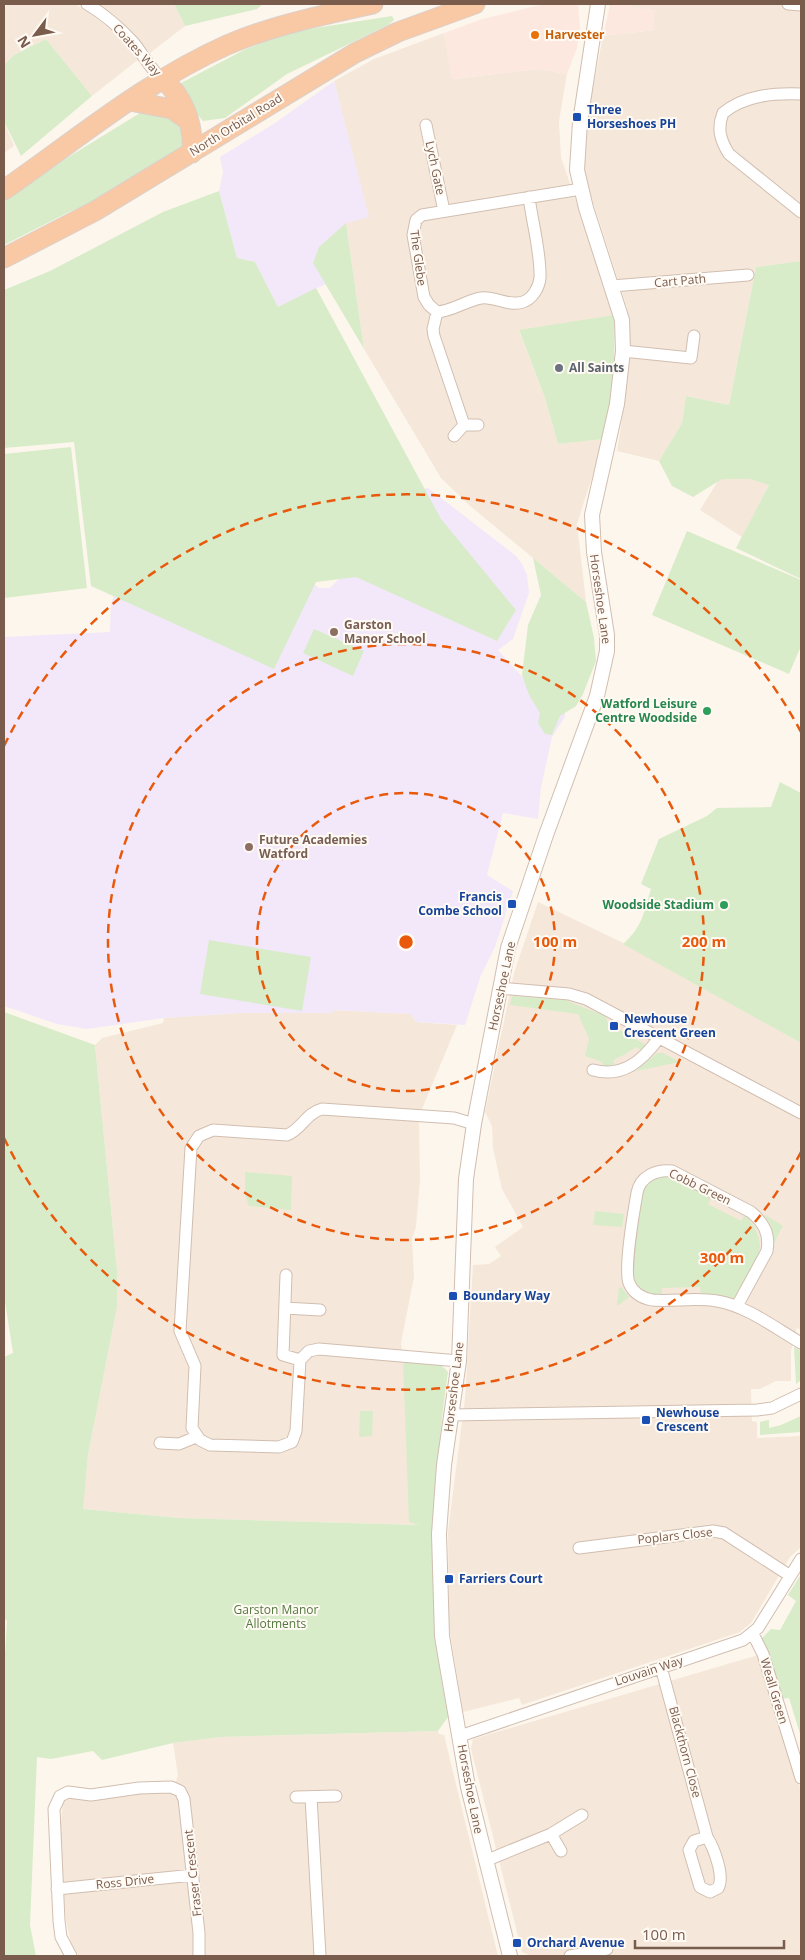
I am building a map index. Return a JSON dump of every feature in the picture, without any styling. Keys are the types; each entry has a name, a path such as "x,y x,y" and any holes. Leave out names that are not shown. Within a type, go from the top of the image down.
{"highway":[{"path":"4,190 162,79 228,44 291,23 373,4"},
{"name":"North Orbital Road","path":"4,258 74,223 355,53 398,32 475,4"},
{"path":"162,79 170,85 182,104 189,121 192,132 192,153"},
{"path":"130,101 172,109 189,121"}],"street":[{"name":"Coates Way","path":"87,4 119,28 133,42 155,73 162,79"},
{"name":"Horseshoe Lane","path":"510,1956 468,1787 442,1636 440,1534 444,1465 459,1361 466,1179 474,1124 508,948 527,888 604,670 607,635 594,552 592,515 618,404 623,352 622,320 580,189 577,170 580,122 598,4"},
{"path":"788,4 801,5"},
{"path":"801,94 765,95 731,106 723,113 719,132 722,144 729,154 801,212"},
{"name":"Lych Gate","path":"426,125 444,211"},
{"name":"The Glebe","path":"437,312 424,297 413,226 416,220 422,215 580,189"},
{"path":"464,425 434,336 433,329 437,312 445,312 480,298 514,303 523,302 532,297 540,279 528,197"},
{"name":"Cart Path","path":"612,286 748,275"},
{"path":"623,352 691,358 694,336"},
{"path":"454,436 464,425 478,425"},
{"path":"500,988 569,994 586,999 801,1113"},
{"path":"593,1070 607,1074 628,1068 646,1054 659,1038"},
{"path":"459,1361 319,1349 309,1351 300,1360 296,1431 292,1442 278,1447 210,1445 196,1437 191,1419 195,1366 180,1331 191,1148 194,1142 206,1132 212,1130 287,1134 298,1129 311,1114 322,1109 447,1117 474,1124"},
{"name":"Cobb Green","path":"737,1306 767,1251 768,1241 761,1221 750,1212 672,1170 663,1170 648,1176 638,1190 627,1275 629,1284 642,1298 714,1300 737,1306 801,1343"},
{"path":"286,1275 283,1355 300,1360"},
{"path":"285,1308 320,1310"},
{"path":"451,1415 757,1410 772,1408 801,1394"},
{"path":"160,1443 179,1444 196,1437"},
{"name":"Poplars Close","path":"579,1548 713,1531 724,1533 790,1576"},
{"path":"753,1634 800,1562"},
{"name":"Louvain Way","path":"460,1736 732,1644 753,1634"},
{"name":"Weall Green","path":"753,1634 763,1654 801,1778"},
{"name":"Blackthorn Close","path":"661,1667 706,1837"},
{"name":"Fraser Crescent","path":"57,1889 54,1809 60,1796 68,1792 91,1795 139,1788 171,1787 180,1791 184,1799 193,1875 199,1956"},
{"path":"296,1797 336,1796"},
{"path":"311,1797 320,1956"},
{"path":"486,1861 551,1834 582,1815"},
{"path":"551,1834 561,1851"},
{"name":"Ross Drive","path":"57,1889 193,1875"},
{"path":"57,1889 61,1937 71,1956"},
{"path":"570,1956 607,1948"}],"shaded area":[{"path":"7,4 75,4 90,13 119,36 139,59 92,96 46,39 14,55 4,65 4,10"},
{"path":"100,4 174,4 185,26 150,53 116,16"},
{"path":"544,4 578,4 580,27 577,48 567,74 539,69 452,79 444,33 482,19"},
{"path":"610,4 632,4 632,7 654,10 654,30 603,36"},
{"path":"632,4 801,4 801,261 756,267 729,405 686,396 682,423 659,461 617,451 625,400 630,341 627,308 586,180 584,161 584,135 603,36 654,30 632,7"},
{"path":"444,33 453,79 539,69 567,74 559,121 561,157 614,315 519,331 545,398 558,444 604,439 577,524 586,602 469,505 441,478 364,349 346,223 368,216 334,81 374,59"},
{"path":"334,81 369,217 346,223 326,284 278,307 255,262 237,258 219,191 223,173 220,157 275,123"},
{"path":"4,121 14,146 4,153"},
{"path":"731,460 769,485 742,537 700,510"},
{"name":"Future Academies Watford","path":"427,487 516,556 522,564 527,575 529,593 513,639 498,650 525,680 565,710 565,717 552,737 541,787 538,819 503,813 487,875 513,891 495,947 481,975 465,1025 416,1022 411,1014 333,1010 333,1013 239,1013 164,1018 87,1029 57,1024 4,1006 4,637 110,632 111,604 119,578 226,517 319,588 330,588"},
{"path":"538,902 640,951 801,1043 801,1330 797,1328 791,1351 791,1381 776,1381 760,1389 751,1389 752,1421 757,1422 757,1438 801,1436 801,1547 790,1557 751,1623 740,1632 522,1705 519,1698 463,1712 449,1627 448,1532 465,1398 473,1265 489,1264 501,1256 495,1247 523,1227 502,1189 493,1148 492,1126 485,1112 514,973"},
{"path":"333,1010 411,1014 416,1022 457,1025 419,1116 420,1181 416,1227 412,1239 414,1277 401,1343 422,1525 179,1518 82,1509 88,1455 117,1307 117,1270 95,1045 102,1038 163,1023 164,1018 239,1013 333,1012"},
{"path":"758,1655 801,1791 801,1956 531,1956 522,1952 471,1749 473,1739"},
{"path":"438,1731 439,1734 444,1735 498,1956 79,1956 71,1942 66,1921 60,1835 63,1800 69,1798 85,1800 105,1799 138,1794 170,1793 178,1776 173,1743 221,1737"}],"green space":[{"path":"174,4 263,4 257,9 185,26"},
{"path":"392,16 394,20 388,25 287,74 225,118 203,121 187,102 181,83 244,50 290,32"},
{"path":"46,39 92,96 21,156 4,121 4,65 14,55"},
{"path":"155,111 183,125 185,147 104,198 69,212 4,245 4,202 57,164 140,113"},
{"path":"219,191 237,258 255,262 278,307 316,288 441,519 516,610 497,641 356,577 316,582 274,669 91,586 74,442 4,448 4,290 50,271 163,212"},
{"path":"346,223 364,349 313,263 319,247"},
{"path":"801,261 801,579 736,548 769,485 750,479 722,479 693,497 672,486 659,461 682,423 686,396 729,405 756,267"},
{"path":"614,315 613,378 604,439 558,444 545,398 519,330"},
{"path":"71,447 87,588 4,598 4,454"},
{"path":"687,531 801,580 801,646 789,674 652,615"},
{"path":"533,558 586,602 594,638 596,661 583,694 576,706 560,716 552,735 545,734 538,723 540,713 529,695 522,675 528,625 541,595"},
{"path":"314,629 364,651 353,676 303,653"},
{"name":"Woodside Stadium","path":"780,782 801,793 801,1043 623,944 635,931 644,913 651,889 641,884 659,839 707,816 717,808 771,807"},
{"path":"209,940 311,957 302,1011 200,994"},
{"path":"512,996 565,1000 605,1016 608,1023 646,1045 641,1050 636,1047 613,1060 616,1067 607,1069 600,1061 585,1056 589,1039 578,1014 510,1005"},
{"name":"Garston Manor Allotments","path":"4,1012 95,1045 117,1270 117,1307 88,1455 83,1509 179,1518 419,1525 409,1522 403,1359 434,1363 448,1372 437,1472 434,1571 436,1638 448,1717 438,1731 221,1737 173,1743 102,1760 93,1751 51,1759 37,1757 30,1925 36,1956 4,1956 4,1670 7,1621 4,1618 4,1357 13,1353 4,1295"},
{"path":"657,1053 663,1053 680,1062 636,1071"},
{"path":"245,1172 292,1176 291,1210 249,1206 245,1194"},
{"path":"668,1173 711,1197 708,1204 741,1221 745,1215 756,1230 760,1243 759,1252 736,1297 729,1299 701,1296 700,1287 662,1288 662,1297 643,1290 637,1284 633,1275 639,1198 649,1178"},
{"path":"595,1211 624,1214 622,1227 593,1225"},
{"path":"764,1214 783,1226 774,1243 771,1226"},
{"path":"619,1287 629,1297 617,1305"},
{"path":"794,1347 801,1351 801,1380 796,1384"},
{"path":"360,1411 373,1411 372,1436 359,1437"},
{"path":"801,1416 801,1432 760,1435 760,1422 769,1420 769,1428"},
{"path":"801,1574 801,1737 789,1698 780,1699 761,1639 771,1629 780,1630 796,1601 788,1595"}],"place":[{"name":"Harvester","path":"535,35"},
{"name":"Three Horseshoes PH","path":"577,117"},
{"name":"All Saints","path":"559,368"},
{"name":"Garston Manor School","path":"334,632"},
{"name":"Watford Leisure Centre Woodside","path":"707,711"},
{"name":"Future Academies Watford","path":"249,847"},
{"name":"Francis Combe School","path":"512,904"},
{"name":"Woodside Stadium","path":"724,905"},
{"name":"Newhouse Crescent Green","path":"614,1026"},
{"name":"Boundary Way","path":"453,1296"},
{"name":"Newhouse Crescent","path":"646,1420"},
{"name":"Farriers Court","path":"449,1579"},
{"name":"Orchard Avenue","path":"517,1943"}]}
